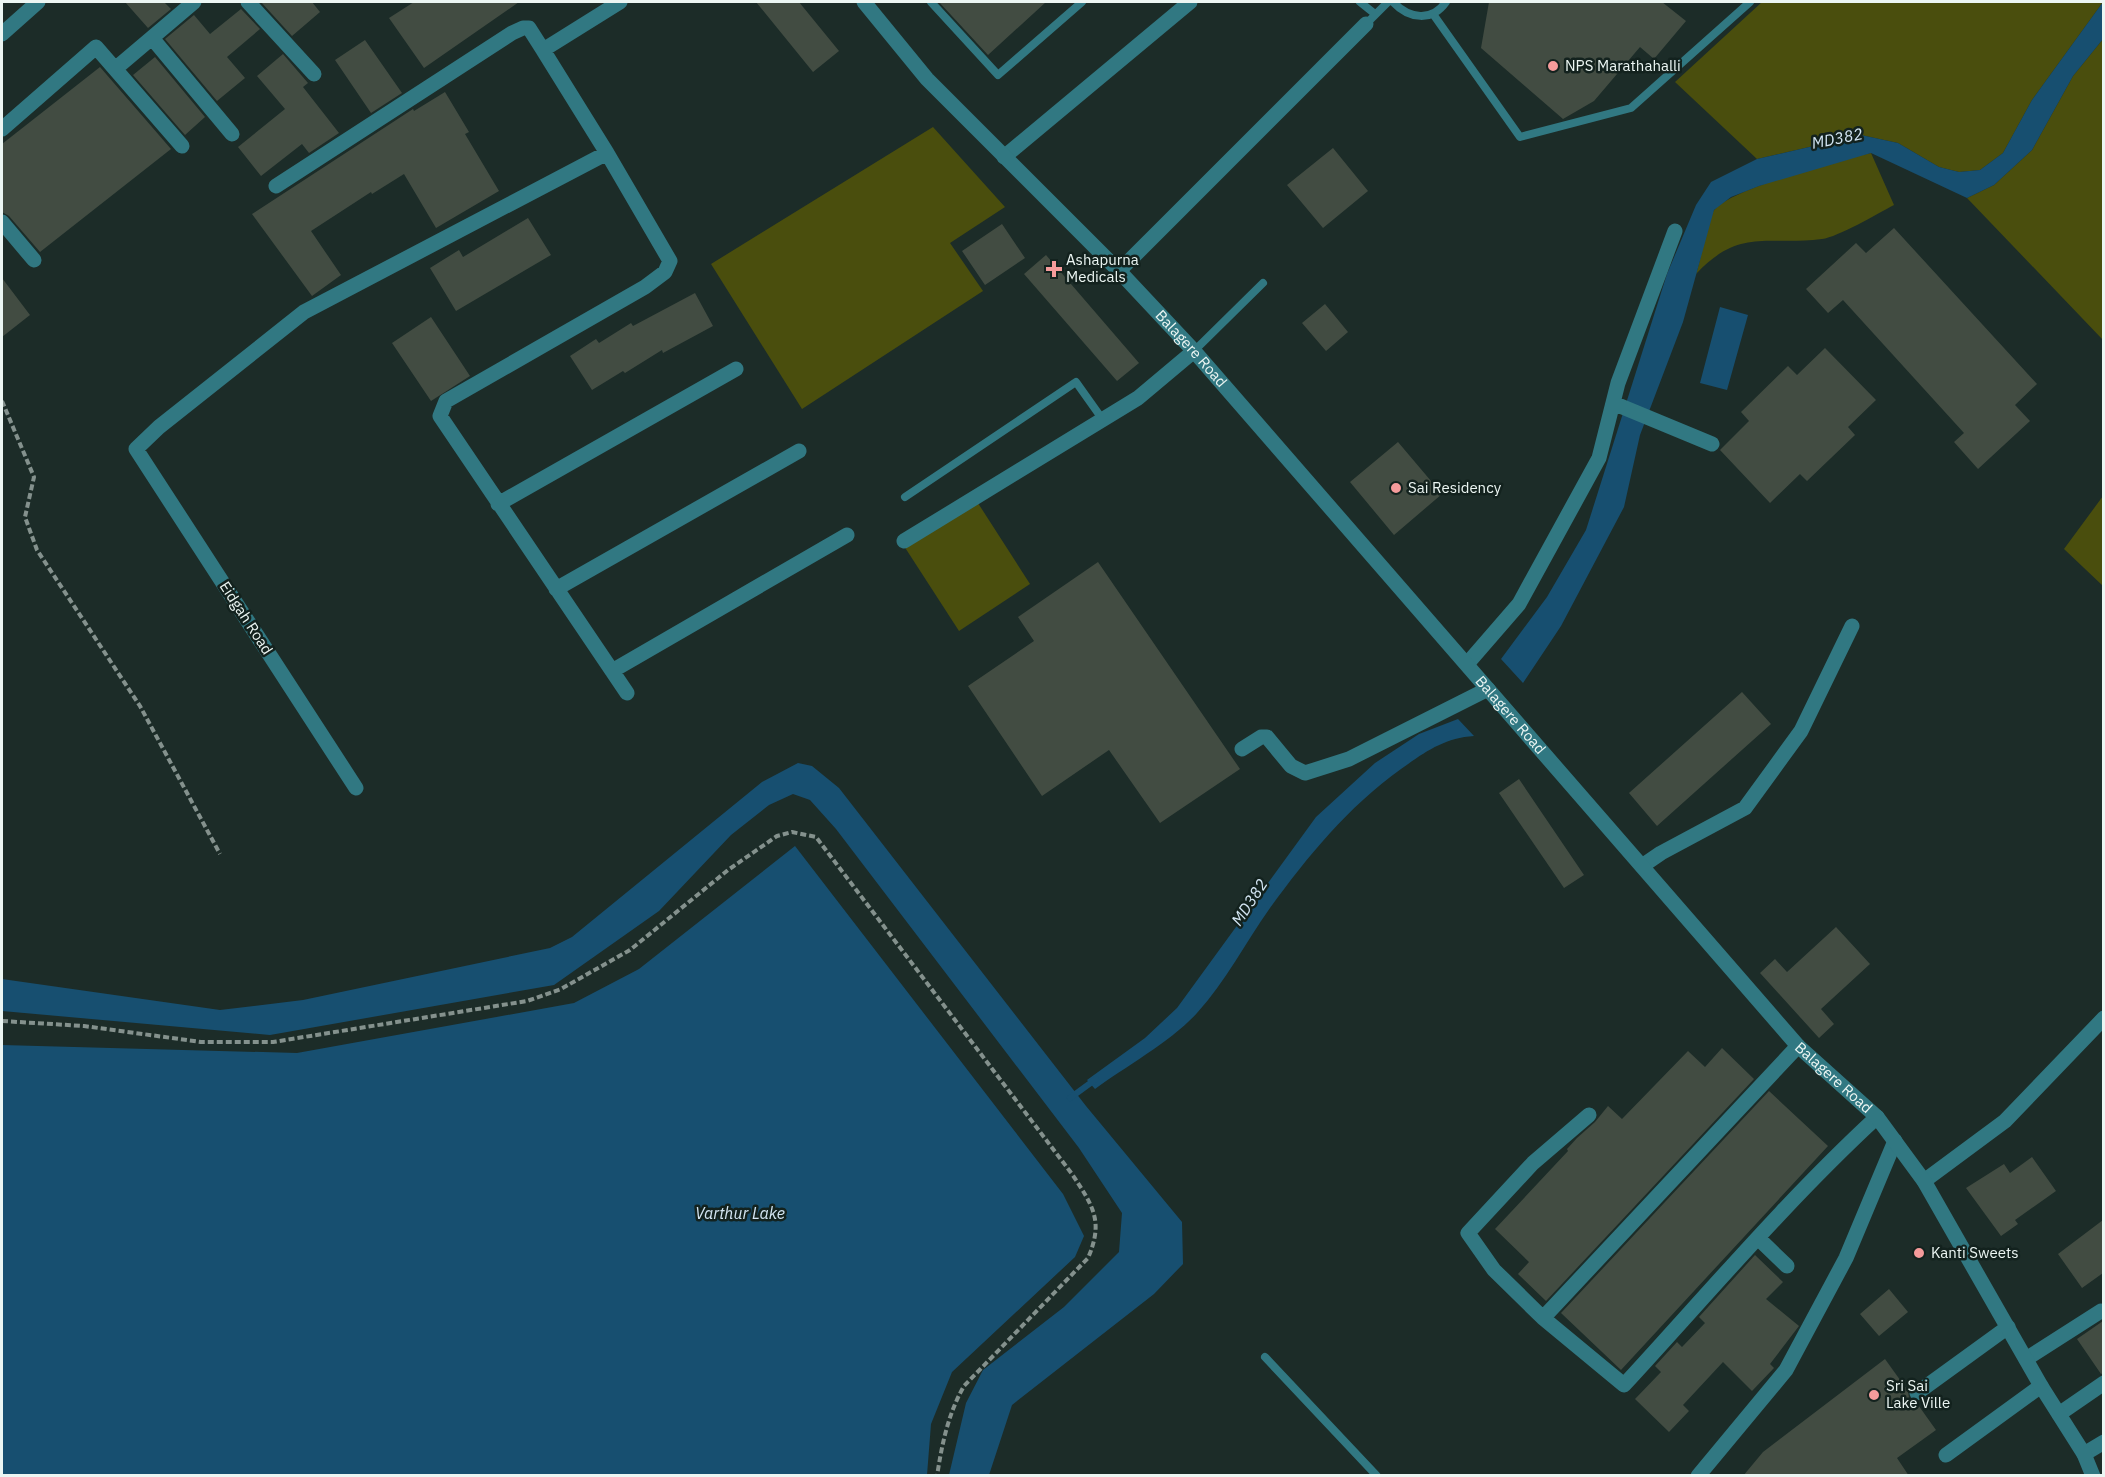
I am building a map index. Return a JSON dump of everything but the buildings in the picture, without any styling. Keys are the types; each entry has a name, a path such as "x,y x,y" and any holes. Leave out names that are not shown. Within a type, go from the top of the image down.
{"street":[{"path":"2,34 38,2"},
{"path":"115,69 194,2"},
{"path":"248,2 314,74"},
{"path":"543,50 620,2"},
{"name":"Balagere Road","path":"864,2 927,79 1119,271 1194,351 1798,1046 1877,1117 1924,1181 2041,1386 2084,1454 2093,1476"},
{"path":"1005,157 1190,2"},
{"path":"1119,271 1371,19"},
{"path":"276,186 523,28 529,28 607,153 670,261 665,272 645,287 446,401 440,416 443,424 627,693"},
{"path":"152,38 232,134"},
{"path":"2,129 96,47 182,146"},
{"name":"Eidgah Road","path":"356,788 136,449 159,427 304,312 607,153"},
{"path":"2,222 34,260"},
{"path":"1467,664 1519,604 1599,458 1618,406 1618,383 1675,231"},
{"path":"904,541 1138,398 1194,351"},
{"path":"498,504 736,369"},
{"path":"1618,406 1712,444"},
{"path":"556,589 799,451"},
{"path":"612,671 847,535"},
{"path":"1642,866 1660,853 1745,808 1801,731 1852,626"},
{"path":"1242,749 1261,737 1267,737 1291,766 1305,773 1349,759 1488,688"},
{"path":"1924,1181 2005,1121 2103,1018"},
{"path":"1543,1318 1798,1046"},
{"path":"1589,1115 1533,1163 1468,1233 1494,1270 1543,1318 1624,1385 1758,1238 1846,1145 1877,1117"},
{"path":"1698,1476 1786,1370 1846,1258 1895,1141"},
{"path":"1758,1238 1787,1266"},
{"path":"2026,1359 2101,1311"},
{"path":"1917,1393 2008,1327"},
{"path":"2059,1414 2103,1383"},
{"path":"1946,1455 2041,1386"},
{"path":"2084,1454 2103,1442"}],"lane":[{"path":"931,2 998,75 1082,2"},
{"path":"1360,2 1371,19 1383,3"},
{"path":"1394,2 1410,15 1432,14 1446,2"},
{"path":"1432,14 1520,137 1631,108 1750,2"},
{"path":"1194,351 1263,283"},
{"path":"905,498 1076,382 1102,420"},
{"path":"1265,1357 1377,1476"}],"path":[{"path":"2,401 34,477 25,517 37,549 140,706 220,854"},
{"path":"2,1021 84,1026 201,1042 273,1042 527,1000 561,989 630,950 728,870 777,836 792,832 816,837 1072,1174 1088,1199 1097,1219 1097,1238 1088,1258 964,1386 954,1403 943,1440 937,1476"}],"shaded area":[{"path":"1762,2 2103,2 2032,100 2003,153 1980,170 1959,172 1939,167 1898,143 1861,135 1757,159 1675,82"},
{"path":"2103,39 2103,340 1967,198 1994,185 2032,150 2073,76"},
{"path":"933,127 1005,207 950,243 983,291 802,409 711,264"},
{"path":"1871,153 1894,205 1858,225 1822,239 1741,244 1712,259 1696,274 1710,219 1722,203 1786,176"},
{"path":"2103,496 2103,586 2064,549"},
{"path":"976,500 1030,584 959,631 904,546"}],"water":[{"path":"2103,2 2103,39 2073,76 2032,150 1994,185 1967,198 1871,153 1759,186 1731,197 1714,210 1683,322 1640,435 1624,507 1561,626 1523,683 1501,659 1547,597 1586,530 1667,274 1696,205 1711,182 1757,159 1861,135 1898,143 1939,167 1959,172 1980,170 2003,153 2032,100"},
{"path":"1720,307 1748,315 1727,390 1700,383"},
{"path":"1458,719 1474,736 1444,743 1427,752 1401,769 1364,799 1330,833 1299,870 1197,1013 1162,1043 1095,1089 1087,1080 1145,1038 1177,1008 1316,817 1375,763 1419,734"},
{"path":"798,763 812,766 839,788 1086,1106 1182,1222 1183,1264 1154,1294 1012,1405 989,1475 949,1475 966,1403 983,1370 1064,1307 1119,1252 1122,1213 1079,1148 836,829 810,800 793,794 769,805 731,835 659,911 554,985 270,1035 2,1011 2,979 220,1010 303,1000 550,948 572,937 762,782"},
{"name":"Varthur Lake","path":"795,846 1063,1194 1084,1236 1075,1257 952,1372 931,1424 927,1475 2,1475 2,1045 297,1053 574,1003 639,969"}],"waterway":[{"name":"MD382","path":"1070,1098 1096,1079"}],"place":[{"name":"NPS Marathahalli","path":"1553,66"},
{"name":"Ashapurna Medicals","path":"1054,269"},
{"name":"Sai Residency","path":"1396,488"},
{"name":"Kanti Sweets","path":"1919,1253"},
{"name":"Sri Sai Lake Ville","path":"1874,1395"}]}
